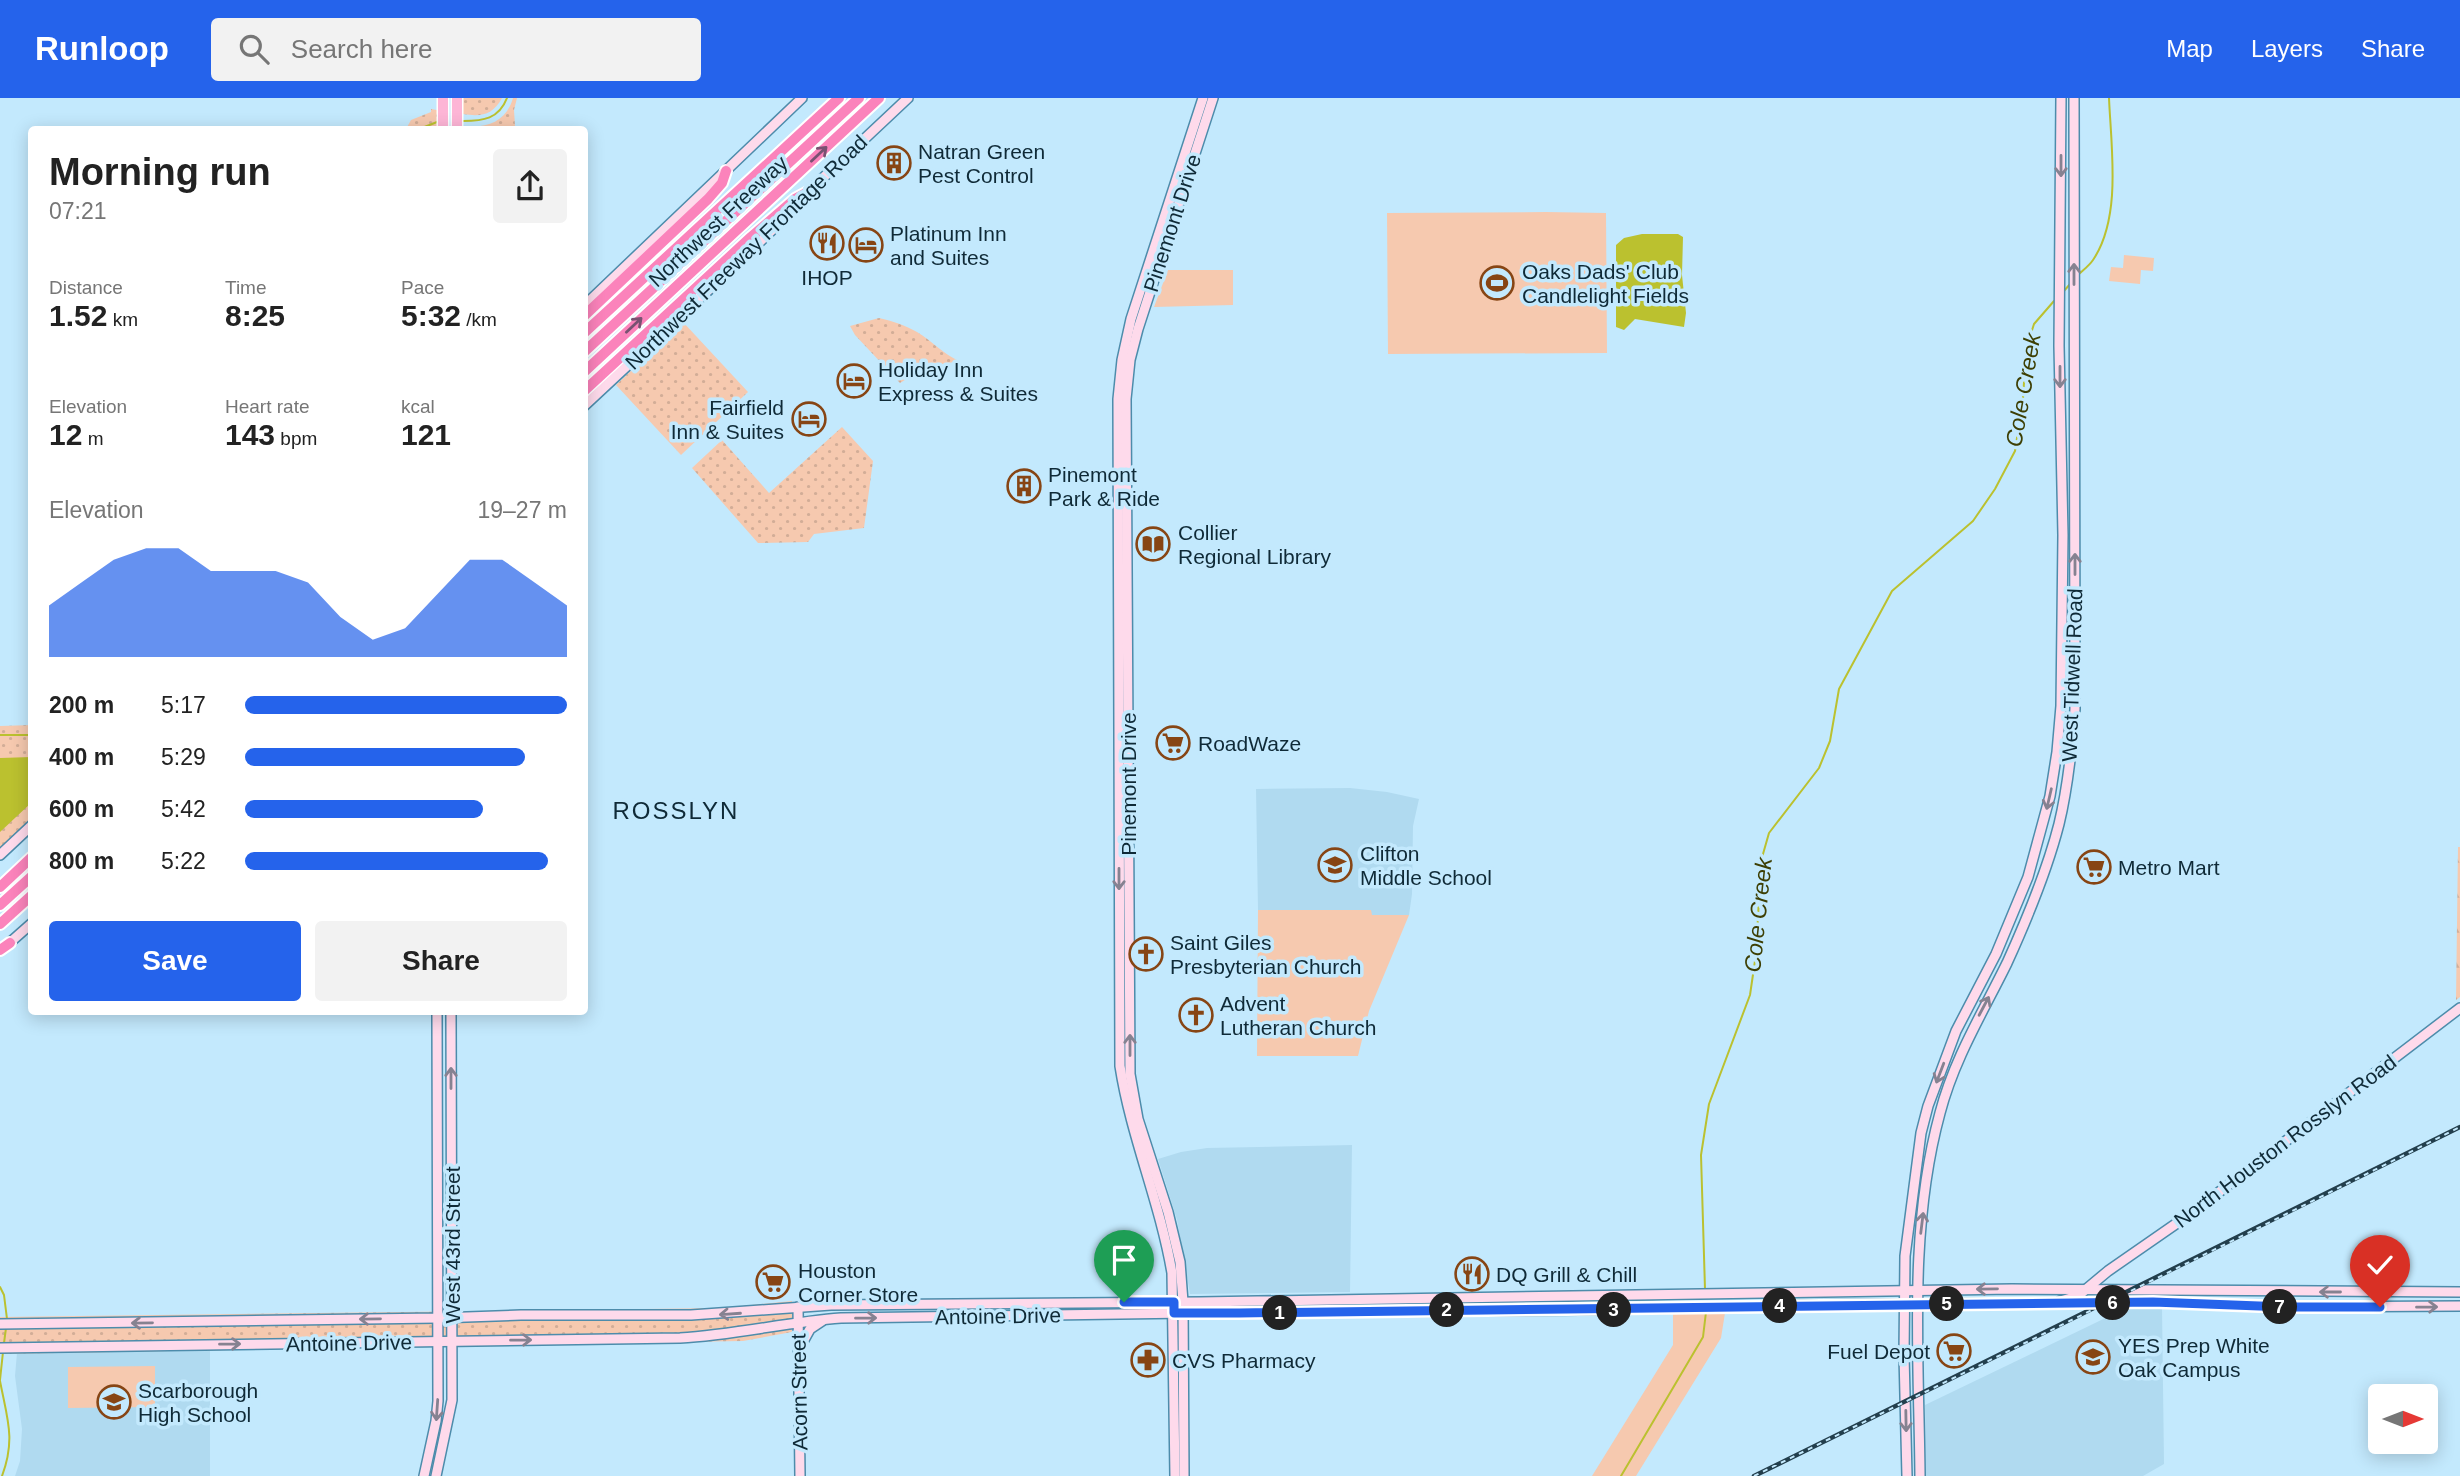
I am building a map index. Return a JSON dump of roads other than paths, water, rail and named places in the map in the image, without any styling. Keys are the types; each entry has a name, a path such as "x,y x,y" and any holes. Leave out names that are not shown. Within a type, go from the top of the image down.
{"highway":[{"name":"Northwest Freeway","path":"588,329 839,98"},
{"path":"588,348 858,99"},
{"name":"Northwest Freeway","path":"588,368 877,99"},
{"path":"588,312 708,199 722,183 726,171"},
{"path":"588,387 751,237 795,198 808,192"},
{"path":"0,887 28,861"},
{"path":"0,905 28,880"},
{"path":"0,924 28,899"},
{"path":"0,951 10,943"}],"main road":[{"path":"443,98 443,126"},
{"path":"457,98 457,126"},
{"path":"588,302 802,98"},
{"name":"Pinemont Drive","path":"1202,117 1203,98"},
{"name":"Pinemont Drive","path":"1175,1476 1179,1397 1180,1262 1126,1075 1118,399 1122,360 1131,319 1202,117 1213,98"},
{"name":"West Tidwell Road","path":"1907,1474 1904,1304 1906,1244 1913,1186 1928,1106 1956,1031 1996,954 2028,877 2050,796 2061,706 2061,98"},
{"name":"West Tidwell Road","path":"1920,1474 1918,1255 1928,1169 1940,1111 1968,1037 2008,960 2040,881 2059,825 2070,766 2076,709 2074,98"},
{"name":"Northwest Freeway Frontage Road","path":"588,402 743,258 905,100"},
{"path":"2061,203 2074,202"},
{"path":"2060,436 2074,436"},
{"path":"2063,535 2075,536"},
{"path":"2061,676 2076,675"},
{"path":"0,855 28,829"},
{"path":"10,943 28,927"},
{"path":"1996,954 2008,960"},
{"name":"North Houston Rosslyn Road","path":"2045,1304 2078,1296 2216,1195 2460,1008"},
{"name":"West 43rd Street","path":"424,1476 436,1421 439,1106 437,1015"},
{"name":"West 43rd Street","path":"436,1476 452,1400 451,1015"},
{"path":"439,1106 451,1106"},
{"path":"2106,1273 2101,1282 2110,1289"},
{"name":"North Houston Rosslyn Road","path":"2032,1289 2080,1283 2106,1273"},
{"path":"2011,1304 2012,1289"},
{"name":"Antoine Drive","path":"0,1324 521,1315 798,1314 824,1320 1079,1315 1179,1308 1434,1299 1904,1290 2460,1292"},
{"path":"1605,1295 1605,1310"},
{"path":"1528,1297 1528,1311"},
{"path":"1434,1299 1434,1310"},
{"path":"1079,1315 1080,1302"},
{"name":"Antoine Drive","path":"0,1348 680,1338 738,1334 773,1326 798,1314 839,1305 1080,1302 1179,1308 1528,1311 2153,1302 2286,1307 2460,1306"},
{"name":"Acorn Street","path":"798,1314 800,1476"},
{"path":"798,1352 810,1329 824,1320"},
{"path":"1905,1380 1919,1379"},
{"name":"Pinemont Drive","path":"1179,1397 1184,1476"},
{"path":"429,1456 441,1459"},
{"path":"1907,1474 1920,1474"}],"waterway":[{"path":"463,121 495,115 507,98"},
{"name":"Cole Creek","path":"2077,276 2093,260 2108,223 2113,181 2109,98"},
{"path":"427,126 437,122"},
{"name":"Cole Creek","path":"2063,292 2071,283"},
{"name":"Cole Creek","path":"1705,1289 1701,1155 1709,1104 1750,995 1756,954 1761,861 1769,833 1819,768 1830,741 1839,689 1892,591 1973,521 1995,489 2015,451 2023,399 2026,349 2034,324 2054,301"},
{"path":"0,735 28,735"},
{"path":"0,1287 4,1295 7,1319"},
{"name":"Cole Creek","path":"1621,1476 1703,1337 1706,1312"},
{"path":"4,1343 6,1328"},
{"path":"0,1380 3,1352"},
{"path":"0,1381 9,1439 9,1451 2,1476"}],"railway":[{"path":"1754,1476 2460,1127"}],"place":[{"name":"Natran Green Pest Control","path":"894,163"},
{"name":"IHOP","path":"827,243"},
{"name":"Platinum Inn and Suites","path":"866,245"},
{"name":"Oaks Dads' Club Candlelight Fields","path":"1497,283"},
{"name":"Holiday Inn Express & Suites","path":"854,381"},
{"name":"Fairfield Inn & Suites","path":"809,419"},
{"name":"Pinemont Park & Ride","path":"1024,486"},
{"name":"Collier Regional Library","path":"1153,544"},
{"name":"RoadWaze","path":"1173,743"},
{"name":"Clifton Middle School","path":"1335,865"},
{"name":"Metro Mart","path":"2094,867"},
{"name":"Saint Giles Presbyterian Church","path":"1146,954"},
{"name":"Advent Lutheran Church","path":"1196,1015"},
{"name":"DQ Grill & Chill","path":"1472,1274"},
{"name":"Houston Corner Store","path":"773,1282"},
{"name":"Fuel Depot","path":"1954,1351"},
{"name":"YES Prep White Oak Campus","path":"2093,1357"},
{"name":"CVS Pharmacy","path":"1148,1360"},
{"name":"Scarborough High School","path":"114,1402"}],"district":[{"name":"ROSSLYN","path":"676,810"}]}
